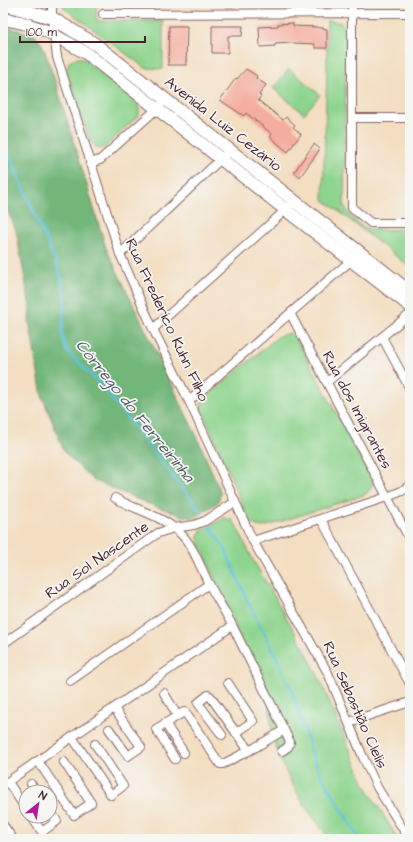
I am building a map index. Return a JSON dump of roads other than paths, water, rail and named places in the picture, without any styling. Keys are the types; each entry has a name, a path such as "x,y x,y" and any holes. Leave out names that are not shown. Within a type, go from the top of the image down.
{"street":[{"name":"Rua Frederico Kuhn Filho","path":"52,3 52,18 57,57 120,254 153,329 189,401 253,541"},
{"path":"352,3 352,208 371,223 410,223"},
{"name":"Avenida Luiz Cezário","path":"3,5 52,18 95,44 295,202 410,306"},
{"path":"102,14 410,13"},
{"name":"Avenida Luiz Cezário","path":"3,19 26,24 47,31 86,53 286,210 410,292"},
{"path":"90,163 100,160 166,100"},
{"path":"352,118 410,118"},
{"path":"120,254 230,150"},
{"path":"255,186 264,177"},
{"path":"153,329 295,202"},
{"path":"189,401 356,257"},
{"name":"Rua dos Imigrantes","path":"290,314 410,540"},
{"path":"327,382 410,314"},
{"path":"382,337 410,389"},
{"path":"253,541 387,497 402,491 410,485"},
{"path":"115,498 127,505 142,510 166,522 182,535 194,553 290,742 288,747 282,751"},
{"name":"Rua Sol Nascente","path":"3,644 158,533 174,528 194,526 205,521 235,502"},
{"path":"321,519 410,684"},
{"name":"Rua Sebastião Clelis","path":"253,541 328,673 377,787 410,839"},
{"path":"70,681 209,584"},
{"path":"18,798 5,783 232,626"},
{"path":"228,683 252,721 236,733"},
{"path":"164,693 177,715"},
{"path":"222,735 198,703 208,696 210,696 249,751"},
{"path":"349,722 410,702"},
{"path":"110,729 128,756 141,747 114,708"},
{"path":"175,759 156,729 184,712 220,764 223,764 249,751 284,730"},
{"path":"165,723 184,753"},
{"path":"72,737 111,794 123,786 95,744"},
{"path":"38,760 74,815 91,802 64,762"},
{"path":"36,824 42,832 54,824"},
{"path":"3,825 12,839"}],"waterway":[{"name":"Córrego do Ferreirinha","path":"3,141 55,260 62,281 65,297 62,332 66,350 101,385 202,513"},
{"name":"Córrego do Ferreirinha","path":"210,526 225,549 247,600 279,662 283,675 291,688 312,754 320,773 359,839"}]}
